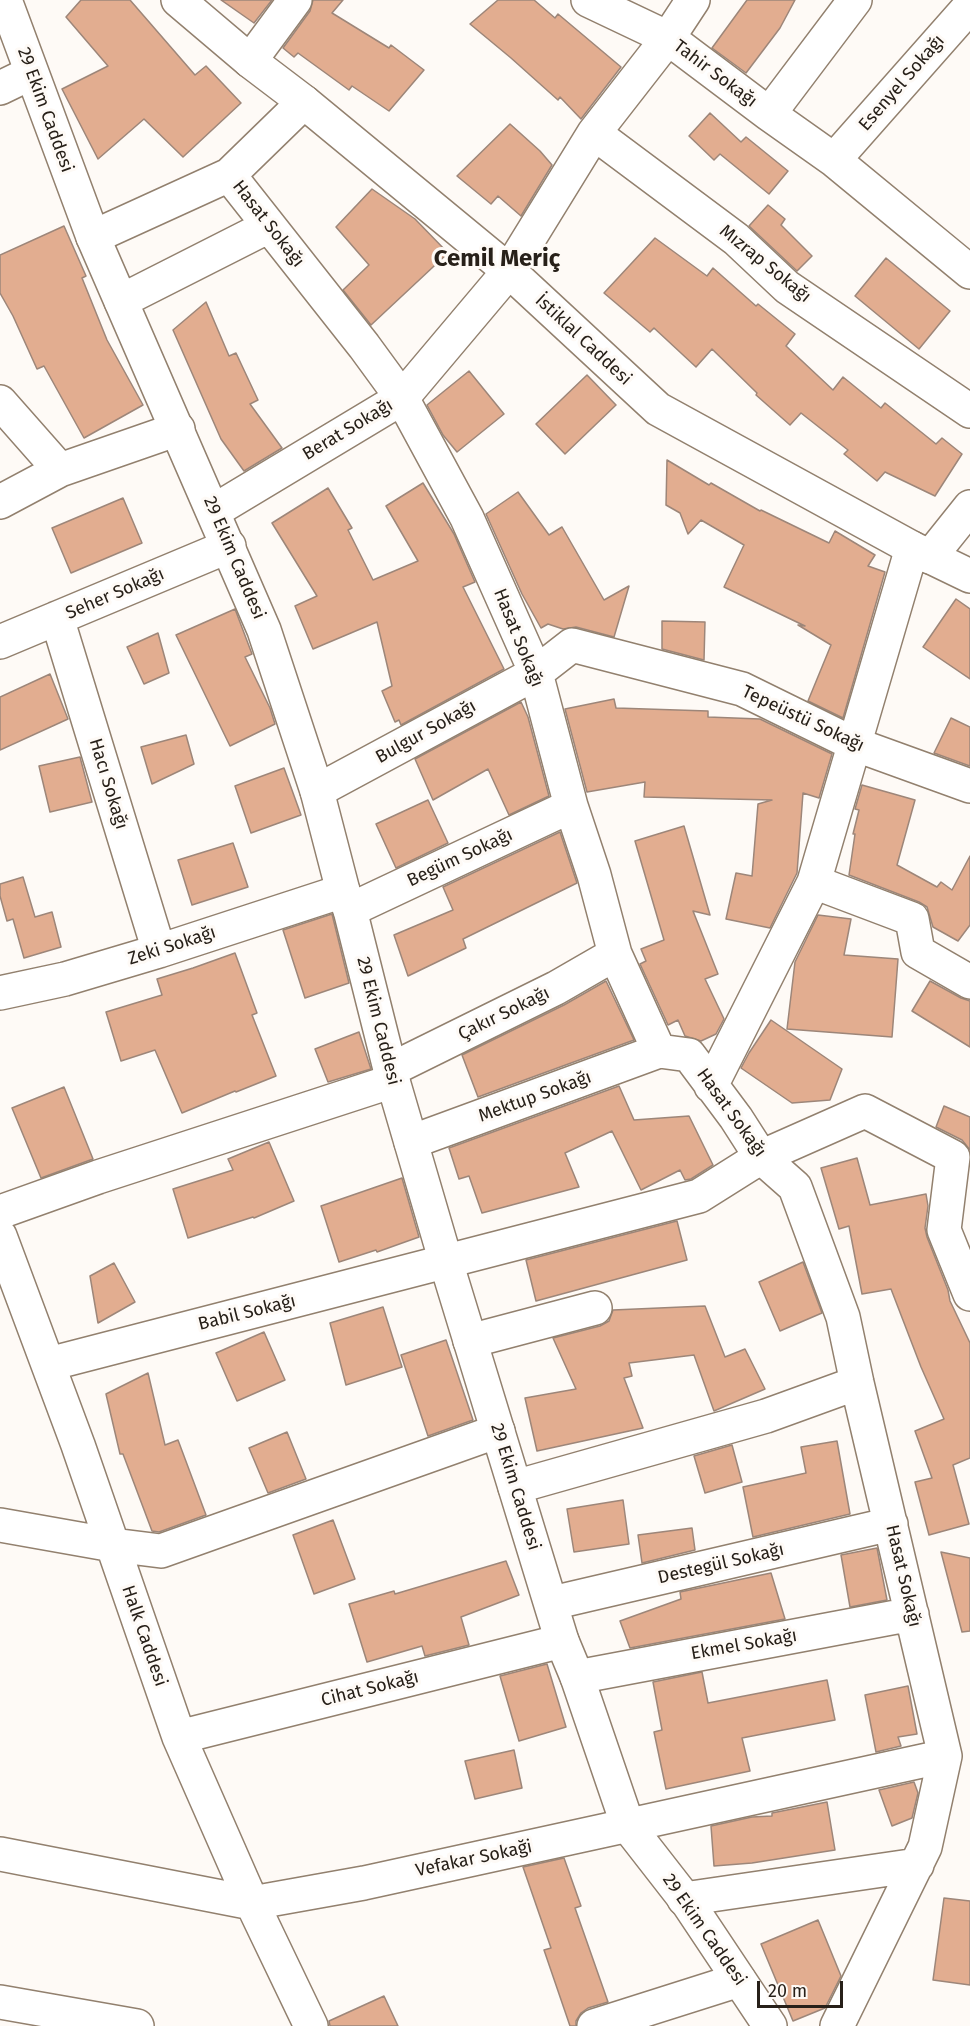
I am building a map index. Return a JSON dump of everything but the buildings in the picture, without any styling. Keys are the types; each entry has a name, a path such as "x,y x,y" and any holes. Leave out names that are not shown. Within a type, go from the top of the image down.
{"street":[{"name":"29 Ekim Caddesi","path":"5,0 93,237 230,546 264,630 317,791 392,1075 446,1263 562,1641 577,1677 628,1826 684,1899 770,2026"},
{"name":"İstiklal Caddesi","path":"178,0 509,271 658,410 921,553 970,576"},
{"path":"250,61 295,0"},
{"name":"Tahir Sokağı","path":"588,0 668,38 834,160 970,272"},
{"name":"Berat Sokağı","path":"214,511 402,398 509,271 594,133 668,38 693,0"},
{"path":"769,114 855,0"},
{"name":"Esenyel Sokağı","path":"834,160 970,6"},
{"path":"0,88 31,73"},
{"path":"93,237 229,175 304,102"},
{"name":"Mızrap Sokağı","path":"594,133 736,238 787,286 970,411"},
{"name":"Hasat Sokağı","path":"229,175 364,346 402,398 467,519 536,673 571,806 594,875 615,954 659,1052 689,1055 761,1157 795,1187 843,1317 945,1756 926,1847 837,2026"},
{"path":"121,301 269,226"},
{"path":"0,402 60,470"},
{"path":"0,502 60,470 178,429"},
{"path":"711,1086 814,882 854,744 921,553 970,507"},
{"name":"Seher Sokağı","path":"0,642 230,546"},
{"name":"Hacı Sokağı","path":"57,618 159,951"},
{"name":"Tepeüstü Sokağı","path":"536,673 572,645 742,689 854,744 970,786"},
{"name":"Bulgur Sokağı","path":"317,791 536,673"},
{"name":"Begüm Sokağı","path":"346,900 571,806"},
{"path":"814,882 912,919 918,952 970,982"},
{"name":"Zeki Sokağı","path":"0,993 65,979 346,900"},
{"name":"Çakır Sokağı","path":"0,1212 392,1075 615,954"},
{"name":"Mektup Sokağı","path":"411,1142 659,1052"},
{"name":"Babil Sokağı","path":"48,1364 699,1196 761,1157 865,1111 962,1161"},
{"path":"962,1161 944,1230 970,1294"},
{"name":"Halk Caddesi","path":"0,1236 113,1545 179,1737 252,1903 311,2026"},
{"path":"470,1341 595,1308"},
{"path":"515,1487 766,1416 857,1383"},
{"path":"0,1525 161,1551 498,1431"},
{"name":"Destegül Sokağı","path":"552,1603 891,1524"},
{"name":"Ekmel Sokağı","path":"577,1677 912,1614"},
{"name":"Cihat Sokağı","path":"179,1737 562,1641"},
{"name":"Vefakar Sokaği","path":"0,1854 252,1903 364,1883 945,1756"},
{"path":"684,1899 917,1864"},
{"path":"594,2026 739,1980"},
{"path":"0,2002 137,2026"}],"district":[{"name":"Cemil Meriç","path":"497,259"}]}
